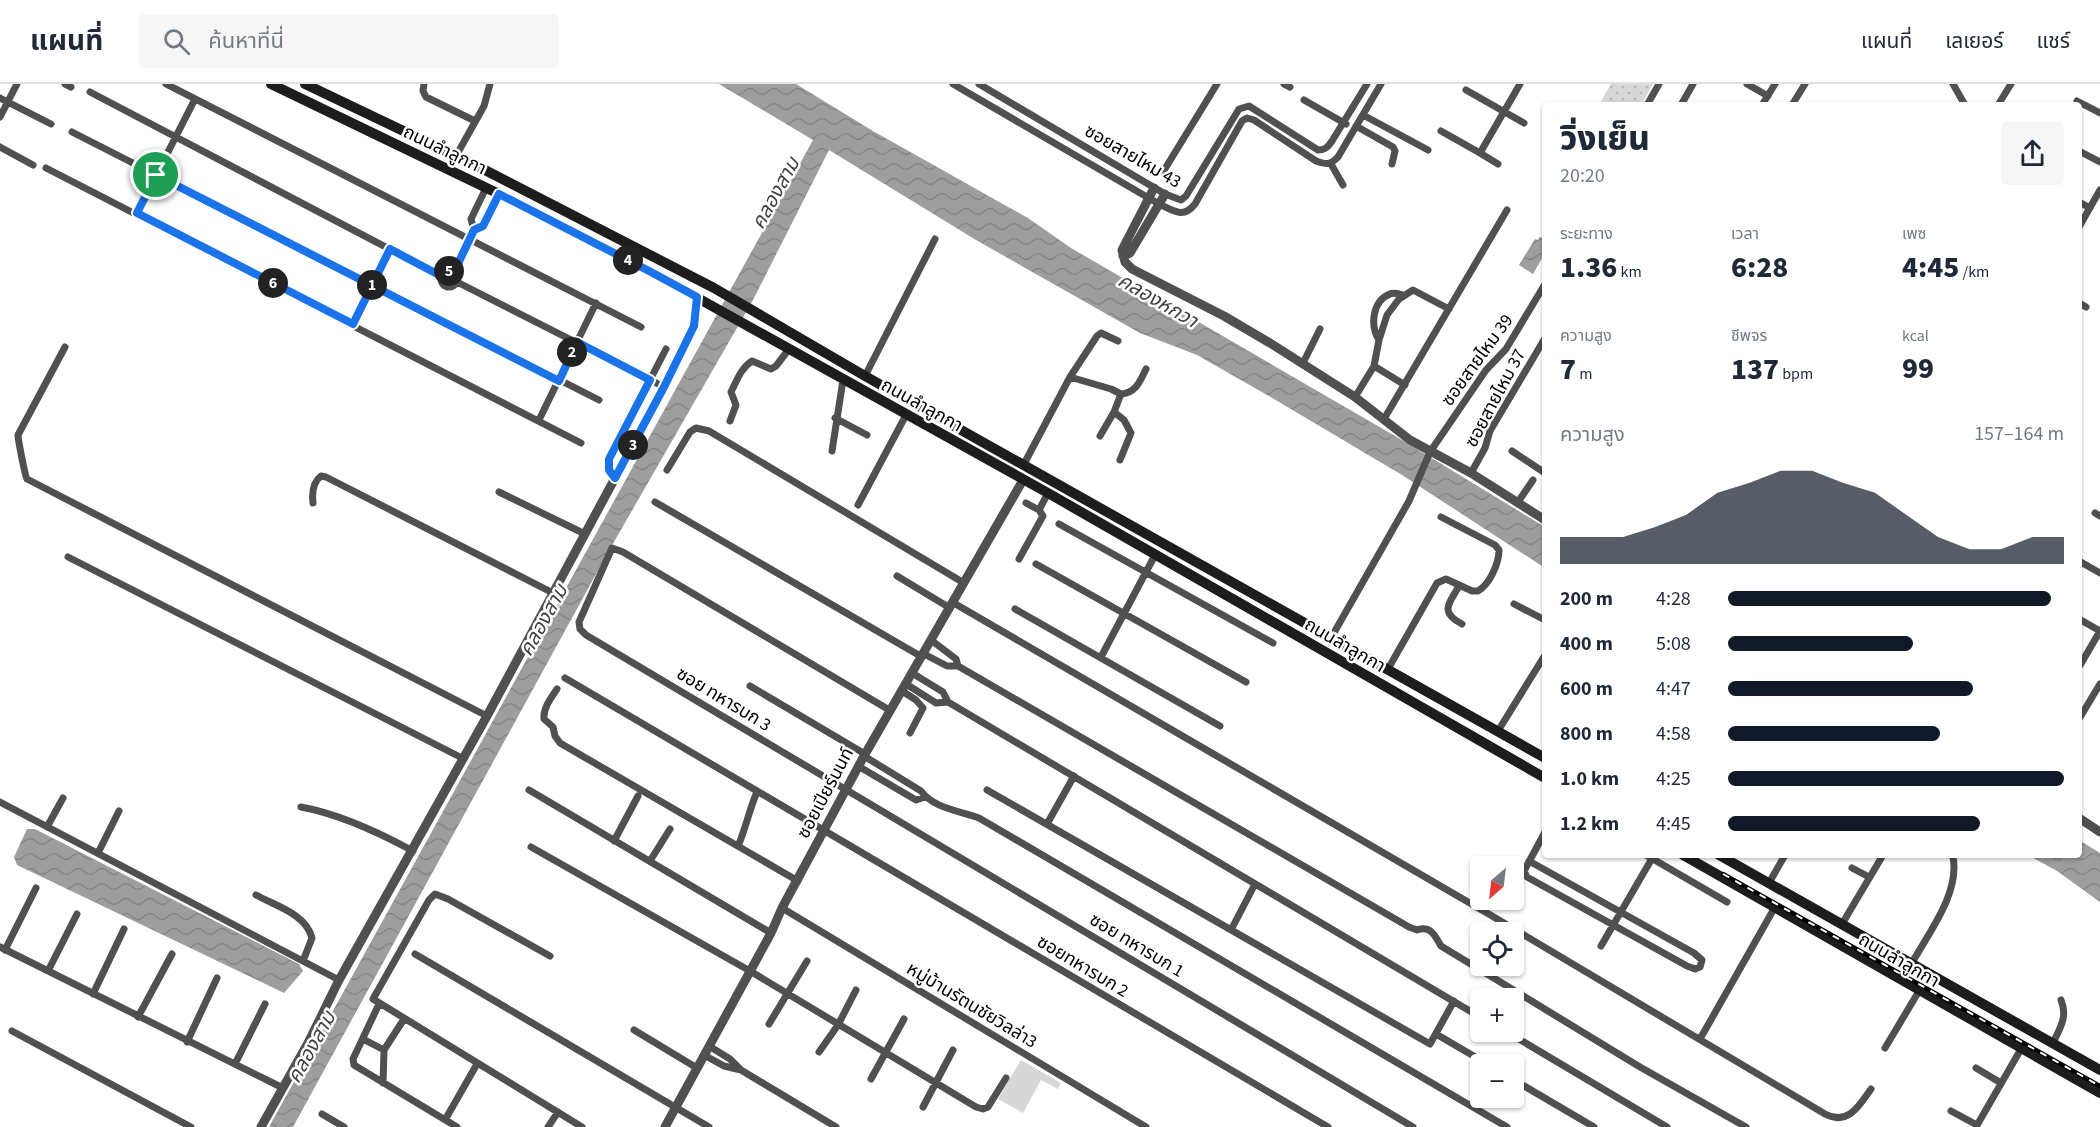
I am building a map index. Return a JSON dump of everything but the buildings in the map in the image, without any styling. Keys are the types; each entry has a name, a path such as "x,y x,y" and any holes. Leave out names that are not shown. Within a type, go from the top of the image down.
{"main road":[{"name":"ถนนลำลูกกา","path":"271,84 499,194 651,272 1048,493 1542,776"},
{"name":"ถนนลำลูกกา","path":"304,84 456,156 714,288 865,376 1542,756"},
{"path":"1197,579 1203,565"},
{"name":"ถนนลำลูกกา","path":"1688,858 2100,1093"},
{"name":"ถนนลำลูกกา","path":"1724,858 2100,1070"},
{"path":"2042,1061 2053,1043"}],"street":[{"path":"0,117 17,84"},
{"path":"166,84 641,327"},
{"path":"424,84 423,91 426,97 475,121"},
{"path":"456,156 488,97 490,84"},
{"path":"953,84 1159,204 1182,213 1189,212 1238,128 1247,118 1254,120 1316,161 1326,165 1331,164 1338,157 1381,84"},
{"name":"ซอยสายไหม 43","path":"979,84 1154,188 1181,200 1186,196 1239,108 1249,106 1255,109 1318,150 1328,147 1367,84"},
{"path":"1163,172 1217,84"},
{"path":"1480,153 1520,84"},
{"path":"1649,102 1659,84"},
{"path":"1683,102 1693,84"},
{"path":"1747,84 1768,96"},
{"path":"1764,102 1775,84"},
{"path":"1794,102 1805,84"},
{"path":"1953,84 1963,102"},
{"path":"2000,102 2011,84"},
{"path":"1466,90 1524,123"},
{"path":"90,92 441,276 444,285 451,286 457,282"},
{"path":"0,98 51,124"},
{"path":"137,213 195,99"},
{"path":"1304,100 1393,147 1395,152 1392,164"},
{"path":"2082,104 2100,113"},
{"path":"1363,115 1428,150"},
{"path":"1441,131 1498,164"},
{"path":"72,132 599,400"},
{"path":"0,147 33,165"},
{"path":"2082,153 2100,162"},
{"path":"1331,164 1343,185"},
{"path":"46,168 581,443"},
{"path":"474,230 471,219 486,188"},
{"path":"1154,188 1122,250 1123,256 1132,269 1224,316 1304,363 1355,397 1429,454 1471,473 1542,518"},
{"path":"2082,222 2100,190"},
{"path":"457,282 454,272 469,240 474,230 483,226 499,194"},
{"path":"1123,256 1130,252 1165,194"},
{"path":"2082,204 2090,208"},
{"path":"1384,419 1507,210"},
{"path":"865,376 935,239"},
{"path":"353,324 390,249"},
{"path":"441,276 447,271 454,272"},
{"path":"457,282 664,387"},
{"name":"ซอยสายไหม 39","path":"1331,638 1409,501 1429,454 1486,370 1506,349 1542,289"},
{"path":"1355,397 1374,366 1378,340 1387,315 1404,295 1413,290 1449,309"},
{"path":"1378,340 1373,332 1376,309 1387,295 1393,293 1404,295"},
{"path":"261,1127 339,980 464,759 664,387 694,326 702,300"},
{"path":"539,420 596,303"},
{"path":"1304,363 1320,329"},
{"path":"1024,464 1070,377 1101,333 1118,341"},
{"name":"ซอยสายไหม 37","path":"1471,473 1485,448 1490,431 1542,343"},
{"path":"65,347 18,435 27,479 487,716"},
{"path":"615,478 609,470 609,459 666,349"},
{"path":"730,421 736,405 731,392 739,374 747,364 752,361 771,369 789,349"},
{"path":"1374,366 1406,385"},
{"path":"1070,377 1127,394 1136,388 1146,369"},
{"path":"832,451 835,418 843,380"},
{"path":"1100,436 1121,394"},
{"path":"1114,412 1125,420 1131,433 1120,460"},
{"path":"858,505 906,415"},
{"path":"835,418 867,435"},
{"path":"668,470 690,432 696,428 709,431 964,583"},
{"path":"1512,451 1542,471"},
{"path":"313,503 313,491 317,479 321,476 326,477 553,593"},
{"name":"ซอยเปียร์นนท์","path":"665,1127 771,933 858,766 1023,480"},
{"path":"1518,502 1533,480"},
{"path":"499,492 585,534"},
{"path":"1039,510 1048,493"},
{"path":"654,502 923,655 947,666 958,666 1409,927 1417,930 1424,928 1430,930 1442,946 1640,1067 1746,1127"},
{"path":"1019,559 1042,519 1042,512 1026,503"},
{"path":"1388,669 1437,583 1446,579 1472,591 1482,588 1498,561 1499,550 1495,545 1441,517"},
{"path":"1059,524 1273,643"},
{"name":"ซอย ทหารบก 3","path":"845,790 586,635 580,629 579,622 612,548 623,552 891,711"},
{"path":"1101,657 1155,555"},
{"path":"68,556 464,759"},
{"path":"2082,563 2100,573"},
{"path":"1036,564 1246,682"},
{"path":"897,576 951,605 1700,1039 1833,1119 1847,1116 1859,1107 1871,1089"},
{"path":"1460,586 1447,607 1452,619 1462,624"},
{"path":"1515,604 1542,618"},
{"path":"1015,609 1220,726"},
{"path":"2082,621 2100,631 2082,662"},
{"path":"931,640 956,658 958,666"},
{"path":"1498,731 1542,661"},
{"path":"912,673 943,692 948,702 1470,1011"},
{"name":"ซอยทหารบก 2","path":"565,678 1328,1127"},
{"path":"2082,713 2100,684"},
{"path":"750,686 865,755 940,806 979,818 1507,1127"},
{"path":"904,687 936,703 948,702"},
{"path":"904,687 923,708 910,733"},
{"path":"557,689 543,716 553,727 560,743 798,881"},
{"path":"858,766 916,800 925,797"},
{"path":"1047,824 1074,777"},
{"path":"529,790 771,933"},
{"name":"ซอย ทหารบก 1","path":"845,790 1413,1127"},
{"path":"987,790 1430,1044 1454,1001"},
{"path":"738,846 748,824 748,815 757,792"},
{"path":"614,841 638,796"},
{"path":"47,827 63,798"},
{"path":"0,802 339,980"},
{"path":"301,807 350,822 387,837 413,851"},
{"path":"98,853 119,811"},
{"path":"2082,820 2100,832"},
{"path":"650,861 670,829"},
{"path":"1529,861 1700,958 1702,962 1700,967 1695,969 1687,966 1527,877 1524,871 1529,861 1542,837"},
{"path":"531,847 750,971 976,1107 983,1109 991,1104 1006,1078"},
{"path":"1601,946 1650,858"},
{"path":"1654,858 1727,902"},
{"path":"1769,883 1783,858"},
{"path":"1842,924 1881,858"},
{"path":"1912,963 1948,897 1955,875 1953,858"},
{"path":"1852,868 1869,877"},
{"path":"1231,930 1255,884"},
{"path":"1569,900 1576,887"},
{"path":"36,888 3,948 283,1089"},
{"path":"550,956 435,894 429,900 373,999 582,1127"},
{"path":"256,896 295,915 306,924 312,938 303,961"},
{"path":"1700,1039 1775,907"},
{"name":"หมู่บ้านรัตนชัยวิลล่า3","path":"782,908 1146,1127"},
{"path":"48,971 77,914"},
{"path":"93,994 124,929"},
{"path":"1663,953 1670,940"},
{"path":"138,1017 172,954"},
{"path":"416,954 709,1127"},
{"path":"769,1024 807,961"},
{"path":"187,1042 217,978"},
{"path":"819,1052 838,1025 856,990"},
{"path":"1885,1048 1919,991"},
{"path":"2053,1043 2064,1017 2061,1000"},
{"path":"234,1064 265,1004"},
{"path":"380,1004 353,1059 354,1065 457,1127"},
{"path":"383,1083 384,1050 404,1019"},
{"path":"871,1079 904,1019"},
{"path":"634,1030 697,1068"},
{"path":"12,1031 191,1127"},
{"path":"1436,1034 1470,1054"},
{"path":"363,1039 384,1050"},
{"path":"1524,1042 1667,1127"},
{"path":"1951,1111 1977,1126 2021,1049"},
{"path":"923,1107 954,1050"},
{"path":"706,1051 730,1059 741,1070 836,1127"},
{"path":"445,1120 477,1064"},
{"path":"1976,1068 2001,1083"},
{"path":"1524,1086 1594,1127"},
{"path":"548,1127 558,1112"},
{"path":"322,1114 345,1127"}],"shaded area":[{"path":"1611,84 1653,84 1643,102 1601,102"},
{"path":"1021,1060 1061,1083 1058,1089 1041,1080 1023,1113 998,1099"}],"water":[{"name":"คลองหกวา","path":"719,84 796,84 873,131 1028,218 1071,248 1402,440 1542,525 1542,566 1402,475 1274,399 1197,355 1140,333 976,240 829,150 753,300 607,554 293,1127 269,1127 813,140"},
{"path":"1542,238 1542,258 1533,274 1519,265 1535,239"},
{"path":"27,829 35,829 299,964 303,971 284,993 17,865 14,857"},
{"path":"2082,842 2100,853 2100,902 2057,871 2033,858 2082,858"}],"railway":[{"path":"1723,874 2100,1086"}],"route":[{"path":"156,175 137,213 353,324 372,285 390,249 441,276 447,271 454,272 474,230 483,226 499,194 697,297 694,326 615,478 609,470 609,459 650,380 577,342 559,381 372,285 156,175"}],"water label":[{"name":"คลองสาม","path":"775,193"},
{"name":"คลองสาม","path":"543,620"},
{"name":"คลองสาม","path":"311,1047"}]}
